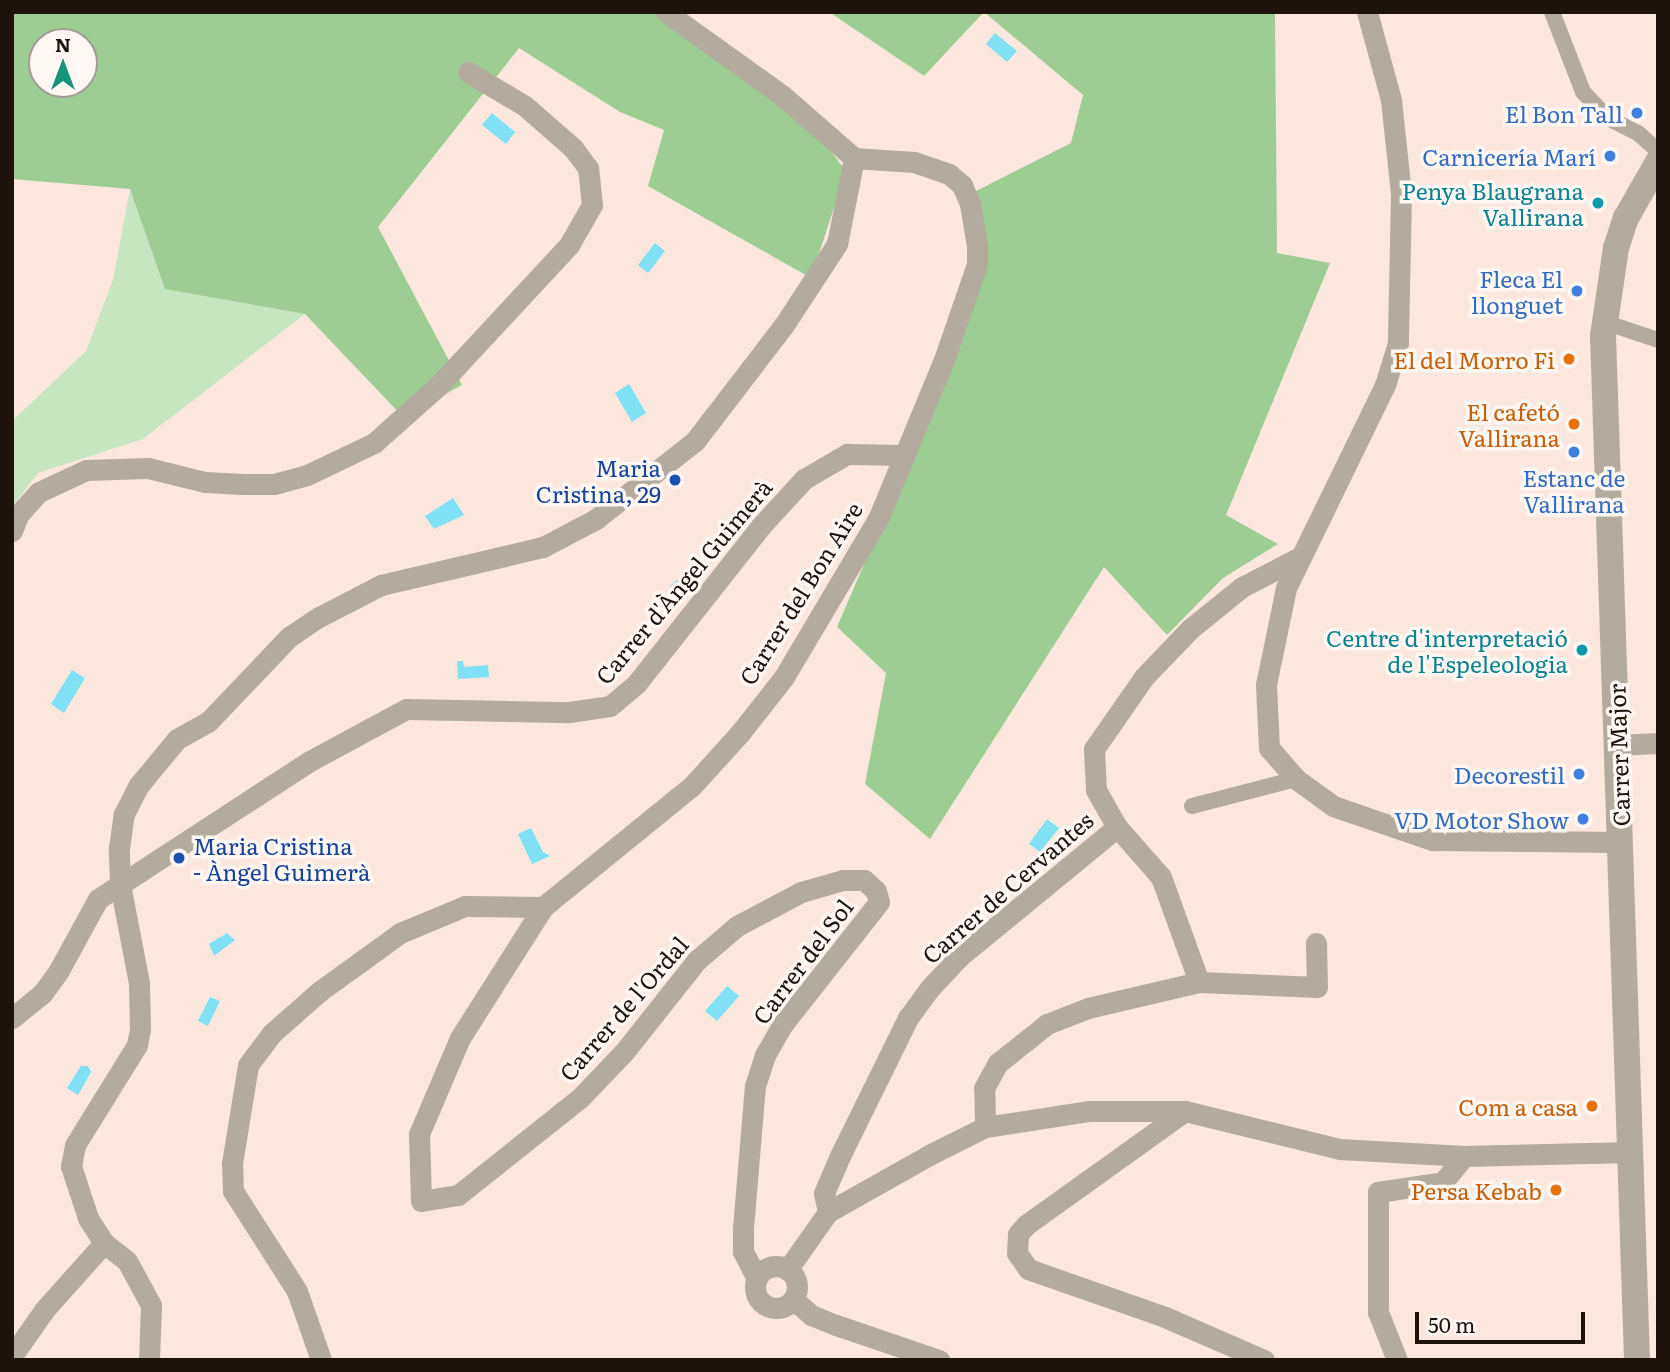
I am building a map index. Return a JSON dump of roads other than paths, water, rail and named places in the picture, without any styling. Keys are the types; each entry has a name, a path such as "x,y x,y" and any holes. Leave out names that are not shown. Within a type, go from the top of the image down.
{"street":[{"path":"149,1360 151,1305 127,1261 104,1243 75,1191 71,1166 75,1145 137,1045 140,1030 139,983 120,884 118,848 124,814 139,785 177,739 208,722 289,637 380,585 479,565 570,537 695,441 784,325 837,244 854,158 783,96 666,12"},
{"path":"1367,12 1391,100 1401,194 1404,243 1398,343 1385,385 1298,558 1271,655 1265,712 1269,748 1296,779 1348,814 1432,840 1621,842"},
{"path":"1552,12 1583,92 1608,118 1637,134 1658,151"},
{"path":"12,531 18,515 39,492 86,470 148,468 205,482 243,484 274,484 307,475 374,443 439,385 569,245 592,205 588,168 573,148 525,106 468,72"},
{"name":"Carrer del Bon Aire","path":"421,1201 419,1134 460,1038 543,907 692,786 784,677 878,519 946,357 977,264 974,226 962,185 949,174 914,162 854,158"},
{"name":"Carrer Major","path":"1637,1360 1604,322 1616,247 1626,218 1658,162"},
{"path":"1604,322 1658,340"},
{"name":"Carrer d'Àngel Guimerà","path":"12,1018 42,993 71,953 98,900 308,762 406,709 569,712 610,706 637,683 760,527 804,480 847,454 904,454"},
{"path":"1199,982 1160,877 1117,827 1096,790 1092,760 1100,734 1190,629 1242,587 1298,558"},
{"path":"1617,745 1658,743"},
{"path":"1192,806 1296,779"},
{"name":"Carrer de Cervantes","path":"828,1212 824,1193 840,1156 908,1018 930,988 958,957 1117,827"},
{"name":"Carrer de l'Ordal","path":"421,1201 458,1195 580,1098 624,1052 697,960 737,926 801,892 843,880 863,880 876,891"},
{"name":"Carrer del Sol","path":"756,1277 744,1251 743,1228 748,1132 765,1055 783,1024 864,926 879,902 876,891"},
{"path":"321,1360 297,1291 233,1191 232,1163 252,1058 320,991 400,933 465,906 543,907"},
{"path":"985,1127 984,1088 998,1063 1047,1024 1088,1008 1199,982 1317,988 1316,943"},
{"path":"787,1270 828,1212 985,1127 1090,1111 1185,1111 1340,1149 1464,1156 1632,1152"},
{"path":"1185,1111 1026,1225 1018,1234 1017,1253 1028,1269 1165,1317 1264,1360"},
{"path":"1397,1360 1378,1312 1378,1192 1443,1182 1464,1156"},
{"path":"12,1356 46,1309 104,1243"},
{"path":"770,1267 787,1270 797,1283 794,1300 778,1309 767,1307 756,1294 756,1277 770,1267"},
{"path":"794,1300 811,1315 939,1360"}],"water":[{"path":"995,33 1017,51 1007,62 986,44"},
{"path":"492,113 515,132 506,144 482,125"},
{"path":"655,243 665,251 648,273 638,265"},
{"path":"629,384 646,413 632,422 615,393"},
{"path":"453,498 464,515 434,529 425,516"},
{"path":"678,580 685,581 687,591 668,606 671,585"},
{"path":"457,661 463,661 464,667 488,665 489,677 458,679"},
{"path":"72,670 85,678 64,713 51,704"},
{"path":"1047,819 1059,828 1040,852 1029,844"},
{"path":"531,828 543,852 550,856 532,864 518,834"},
{"path":"227,933 235,940 214,956 209,944"},
{"path":"727,986 739,996 717,1021 705,1011"},
{"path":"210,997 220,1001 208,1026 198,1021"},
{"path":"81,1066 88,1066 91,1072 78,1095 67,1088"}],"place":[{"name":"El Bon Tall","path":"1637,113"},
{"name":"Carnicería Marí","path":"1610,156"},
{"name":"Penya Blaugrana Vallirana","path":"1598,203"},
{"name":"Fleca El llonguet","path":"1577,291"},
{"name":"El del Morro Fi","path":"1569,359"},
{"name":"El cafetó Vallirana","path":"1574,424"},
{"name":"Estanc de Vallirana","path":"1574,452"},
{"name":"Maria Cristina, 29","path":"675,480"},
{"name":"Centre d'interpretació de l'Espeleologia","path":"1582,650"},
{"name":"Decorestil","path":"1579,774"},
{"name":"VD Motor Show","path":"1583,819"},
{"name":"Maria Cristina - Àngel Guimerà","path":"179,858"},
{"name":"Com a casa","path":"1592,1106"},
{"name":"Persa Kebab","path":"1556,1190"}]}
